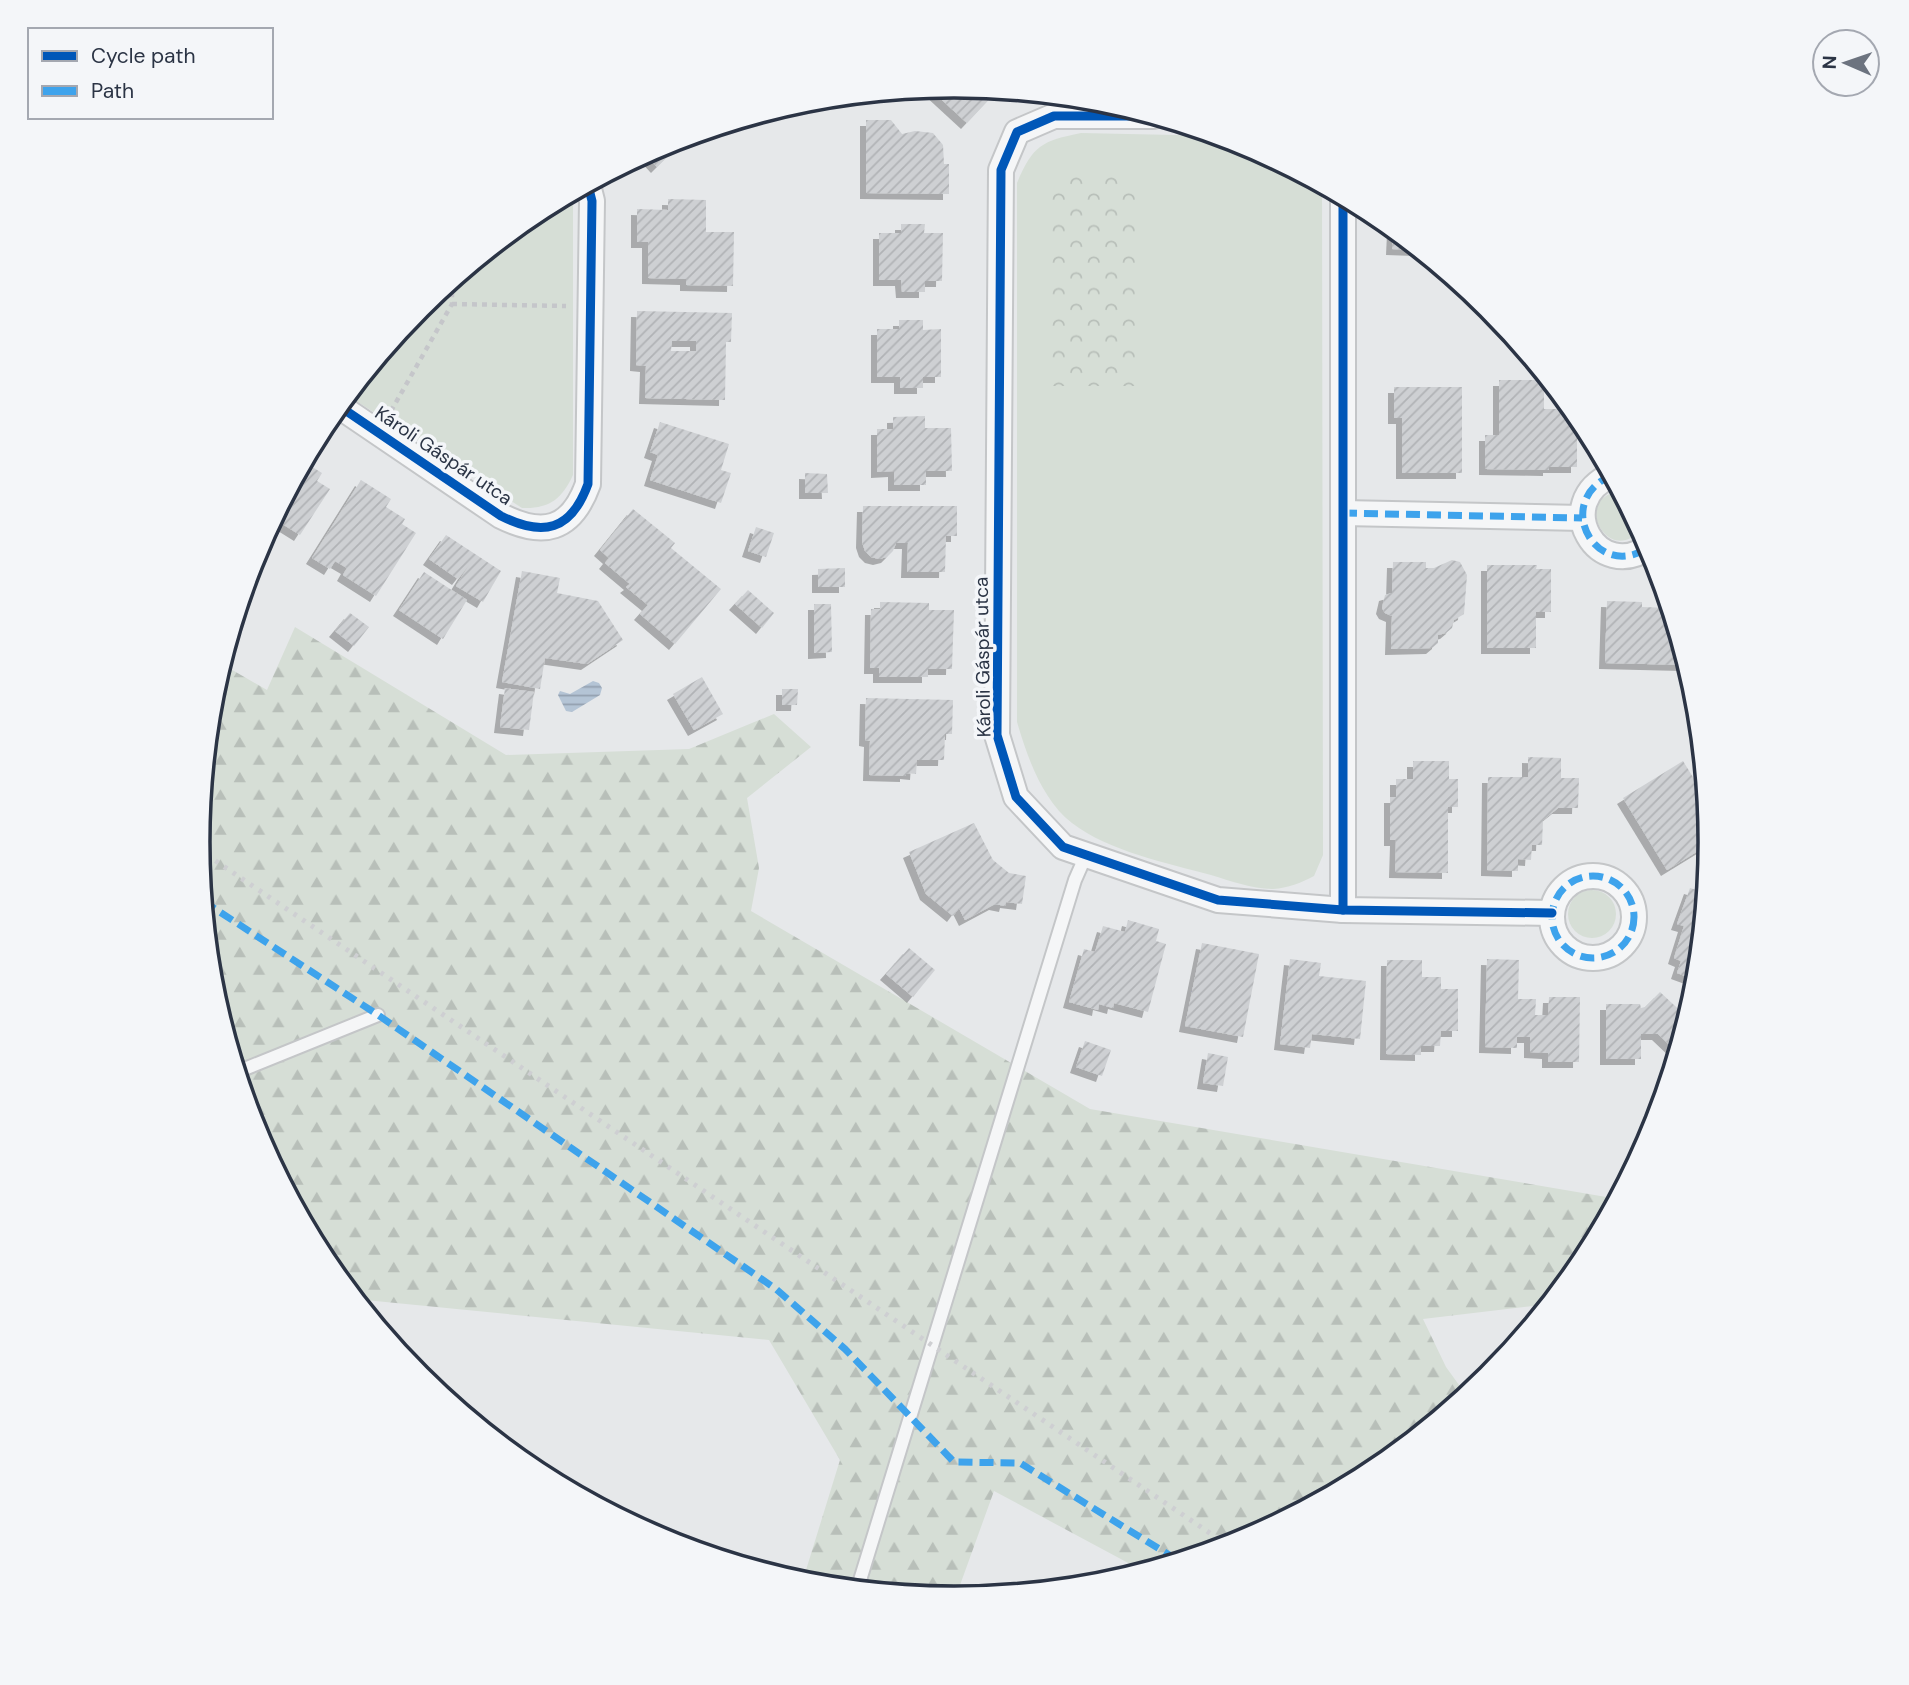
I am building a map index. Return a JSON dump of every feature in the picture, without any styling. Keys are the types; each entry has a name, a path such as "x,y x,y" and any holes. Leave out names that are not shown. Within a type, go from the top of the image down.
{"street":[{"name":"Károli Gáspár utca","path":"1117,116 1054,116 1017,132 1001,170 997,735 1016,797 1063,848 1218,900 1343,910 1552,914"},
{"name":"Károli Gáspár utca","path":"347,412 501,516 519,525 540,528 572,516 582,502 588,484 590,194"},
{"path":"1343,208 1343,910"},
{"path":"1604,479 1589,491 1584,504 1582,518 1585,531 1592,543 1615,556 1640,553"},
{"path":"1343,513 1582,518"}],"lane":[{"path":"861,1581 1075,880 1086,855"},
{"path":"246,1068 378,1015"}],"path":[{"path":"378,433 452,304 452,294"},
{"path":"452,304 589,307"}],"green space":[{"path":"1081,133 1185,135 1239,155 1322,195 1323,855 1314,876 1299,883 1273,889 1257,888 1138,855 1087,833 1061,813 1044,790 1031,763 1017,722 1017,183 1034,153 1048,142"},
{"path":"1050,174 1137,174 1137,386 1049,386"},
{"path":"573,203 573,475 554,501 540,507 522,508 356,401 428,316 464,283 501,252"},
{"path":"1612,494 1622,513 1632,536 1629,539 1617,540 1607,536 1600,527 1596,516 1598,505 1606,496"},
{"path":"295,627 506,755 689,749 774,714 811,747 747,798 759,868 751,911 1090,1109 1608,1197 1574,1256 1537,1306 1423,1319 1446,1367 1461,1387 1408,1433 1368,1462 1284,1510 1194,1547 1133,1565 994,1491 959,1587 857,1581 805,1572 840,1460 769,1340 368,1300 335,1256 287,1172 250,1082 235,1035 216,940 210,842 212,794 216,745 231,669 267,690"},
{"path":"1592,890 1601,891 1609,897 1615,905 1615,923 1609,931 1601,937 1592,938 1583,937 1575,931 1569,923 1568,914 1569,905 1575,897 1583,891"}],"water":[{"path":"593,681 599,683 602,688 600,695 572,712 566,711 558,695 560,691 570,694"}],"building":[{"path":"940,99 989,99 967,123"},
{"path":"866,120 891,120 902,134 915,131 933,133 943,145 944,164 949,164 949,194 866,193"},
{"path":"668,156 657,167 653,163"},
{"path":"668,199 706,200 706,232 734,232 733,286 686,285 686,279 648,278 648,242 637,242 637,209 668,210"},
{"path":"901,224 925,224 924,233 943,233 942,281 925,281 925,292 902,292 901,280 879,280 879,233 901,233"},
{"path":"1392,241 1404,249 1392,249"},
{"path":"637,311 732,313 731,342 726,342 725,400 645,398 646,366 636,365","holes":["672,341 696,341 696,351 671,351"]},
{"path":"899,320 923,320 923,330 941,329 941,377 923,377 923,388 900,388 900,377 877,377 877,329 899,329"},
{"path":"1499,380 1537,380 1544,388 1544,409 1560,409 1577,434 1577,467 1549,467 1549,470 1485,469 1485,435 1499,435"},
{"path":"1394,387 1462,387 1462,473 1402,473 1402,418 1394,418"},
{"path":"925,416 925,428 951,428 952,471 926,471 926,485 894,485 894,471 877,472 877,429 893,429 893,417"},
{"path":"660,422 729,444 721,470 731,473 721,503 650,480 658,455 650,452"},
{"path":"312,467 322,473 317,481 330,489 300,535 282,524"},
{"path":"805,473 827,474 828,493 805,493"},
{"path":"361,480 391,499 386,507 405,519 402,524 416,533 376,596 343,575 347,568 335,561 330,569 312,558"},
{"path":"863,506 957,506 957,536 946,536 945,572 907,572 908,543 896,543 887,557 871,557 862,542"},
{"path":"633,509 675,543 671,548 721,589 675,644 640,614 648,605 626,587 630,584 605,563 609,558 600,550"},
{"path":"756,527 774,533 766,557 748,551"},
{"path":"446,535 501,571 483,602 456,586 469,565 458,579 429,559"},
{"path":"1452,560 1460,562 1467,575 1464,614 1454,620 1452,628 1446,633 1438,635 1438,643 1432,648 1391,649 1392,616 1382,608 1385,595 1392,593 1393,562 1426,562 1426,568 1434,568"},
{"path":"1487,565 1537,565 1536,569 1551,569 1551,612 1536,612 1536,648 1487,648"},
{"path":"845,568 845,587 818,587 818,569"},
{"path":"522,571 560,578 557,593 598,601 623,640 587,664 545,658 540,689 502,682"},
{"path":"424,572 467,600 443,639 399,610"},
{"path":"748,590 774,613 762,628 735,604"},
{"path":"1607,601 1642,602 1642,607 1660,608 1677,665 1605,663"},
{"path":"880,602 929,603 929,610 954,610 952,669 928,669 928,677 879,677 879,668 870,668 871,609 880,609"},
{"path":"814,604 831,604 832,652 814,653"},
{"path":"350,613 369,627 354,646 335,631"},
{"path":"702,677 723,714 694,730 673,694"},
{"path":"505,688 534,692 529,730 500,727"},
{"path":"782,689 798,689 797,705 782,705"},
{"path":"866,698 953,700 952,734 945,734 944,760 917,760 916,774 906,773 906,776 869,775 870,741 865,740"},
{"path":"1528,757 1561,758 1561,778 1579,778 1578,808 1558,808 1543,820 1542,845 1532,845 1531,860 1518,859 1518,871 1487,870 1488,777 1528,777"},
{"path":"1413,761 1449,761 1449,779 1458,779 1458,807 1448,807 1448,873 1395,872 1396,840 1390,840 1390,797 1396,797 1396,779 1413,779"},
{"path":"1683,761 1696,782 1699,851 1667,870 1623,798"},
{"path":"974,823 993,860 1009,873 1026,876 1022,904 995,904 965,920 959,908 953,916 926,894 909,852"},
{"path":"1690,888 1697,890 1687,977 1677,973 1681,961 1674,958 1684,926 1677,924"},
{"path":"1128,920 1159,929 1156,941 1166,944 1148,1012 1114,1003 1113,1008 1099,1004 1098,1010 1069,1002 1084,949 1095,952 1103,926 1125,932"},
{"path":"1202,943 1259,954 1243,1037 1185,1026"},
{"path":"909,948 935,970 913,997 886,974"},
{"path":"1290,959 1321,963 1319,976 1366,981 1360,1039 1312,1034 1310,1048 1280,1044"},
{"path":"1487,959 1519,960 1518,999 1536,999 1535,1015 1548,1015 1549,997 1580,997 1579,1062 1548,1062 1548,1053 1530,1052 1530,1037 1517,1037 1517,1048 1485,1047"},
{"path":"1387,960 1422,960 1422,977 1441,977 1441,989 1458,989 1458,1031 1441,1031 1440,1046 1421,1046 1421,1055 1386,1054"},
{"path":"1660,992 1680,1010 1671,1046 1658,1034 1641,1034 1641,1059 1606,1059 1606,1004 1640,1004 1641,1008"},
{"path":"1085,1041 1111,1050 1102,1076 1076,1067"},
{"path":"1208,1053 1228,1057 1223,1086 1203,1083"}],"railway":[{"path":"211,858 1217,1538"}],"marked path":[{"path":"1604,480 1594,487 1584,503 1583,520 1588,535 1599,548 1613,555 1631,555 1639,551"},
{"path":"1343,513 1582,518"},
{"path":"1593,876 1609,879 1622,888 1631,901 1634,917 1631,933 1622,946 1609,955 1593,958 1577,955 1564,946 1555,933 1552,917 1555,901 1564,888 1577,879 1593,876"},
{"path":"213,908 378,1015 776,1289 845,1349 954,1462 1020,1463 1169,1555"}],"cycle path":[{"path":"1117,116 1054,116 1017,132 1001,170 997,735 1016,797 1063,847 1218,900 1343,910 1552,913"},
{"path":"347,412 501,516 516,523 554,526 573,512 588,484 590,194"},
{"path":"1343,208 1343,910"}]}
